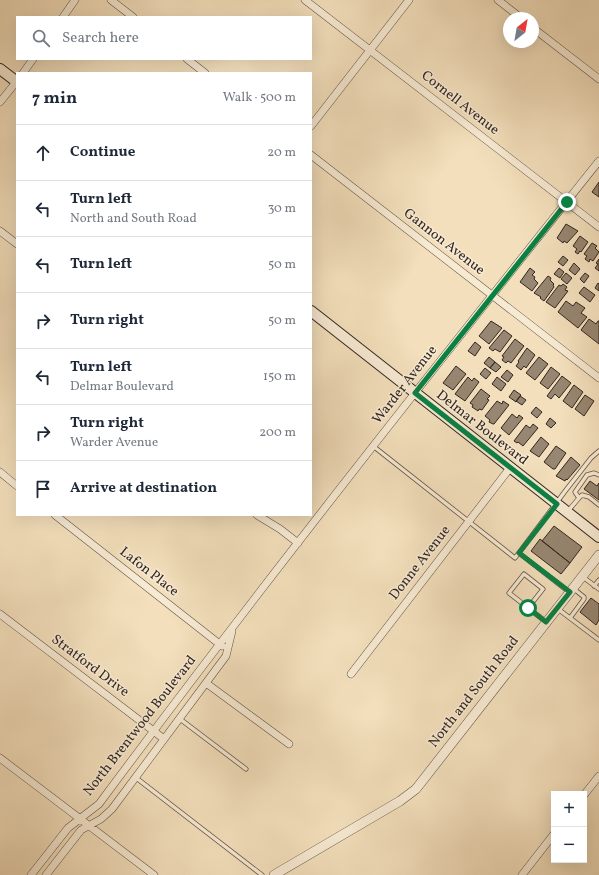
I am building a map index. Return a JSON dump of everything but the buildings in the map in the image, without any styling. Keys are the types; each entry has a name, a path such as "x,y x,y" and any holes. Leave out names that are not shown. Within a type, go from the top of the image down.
{"main road":[{"path":"0,69 16,81"},
{"name":"Delmar Boulevard","path":"312,312 599,537"}],"street":[{"path":"64,16 75,0"},
{"path":"111,0 132,16"},
{"name":"Cornell Avenue","path":"305,0 599,226"},
{"path":"312,125 409,0"},
{"path":"498,0 513,12"},
{"path":"539,33 599,79"},
{"path":"24,72 32,60"},
{"path":"188,60 204,72"},
{"path":"0,102 16,83"},
{"name":"Gannon Avenue","path":"312,156 599,378"},
{"name":"Warder Avenue","path":"220,644 491,295 599,161"},
{"path":"0,231 16,243"},
{"name":"Donne Avenue","path":"351,674 510,468"},
{"path":"0,472 16,485"},
{"name":"Lafon Place","path":"55,516 228,650"},
{"path":"260,516 298,543"},
{"name":"North and South Road","path":"274,875 400,801 416,789 599,555"},
{"name":"Stratford Drive","path":"0,614 164,739"},
{"name":"Warder Avenue","path":"228,650 233,627"},
{"name":"North Brentwood Boulevard","path":"31,875 68,828 99,804 220,644"},
{"name":"North Brentwood Boulevard","path":"46,875 78,833 106,815 226,656 228,650"},
{"path":"206,683 289,744"},
{"path":"0,758 154,875"},
{"path":"587,791 599,776"},
{"path":"522,875 551,838"}],"lane":[{"path":"373,446 515,558 583,469 599,451"},
{"path":"579,498 575,492 587,475 594,473 599,475"},
{"path":"568,512 579,498 585,495 599,505"},
{"path":"519,553 571,590 584,597 570,618"},
{"path":"528,608 543,589 524,574 509,593 528,608 546,622"},
{"path":"582,576 599,589"},
{"path":"594,586 599,580"},
{"path":"557,608 599,640"},
{"path":"180,718 246,769"},
{"path":"135,777 262,875"}],"route":[{"path":"528,608 546,622 570,592 519,553 557,504 415,393 491,295 567,202"}]}
